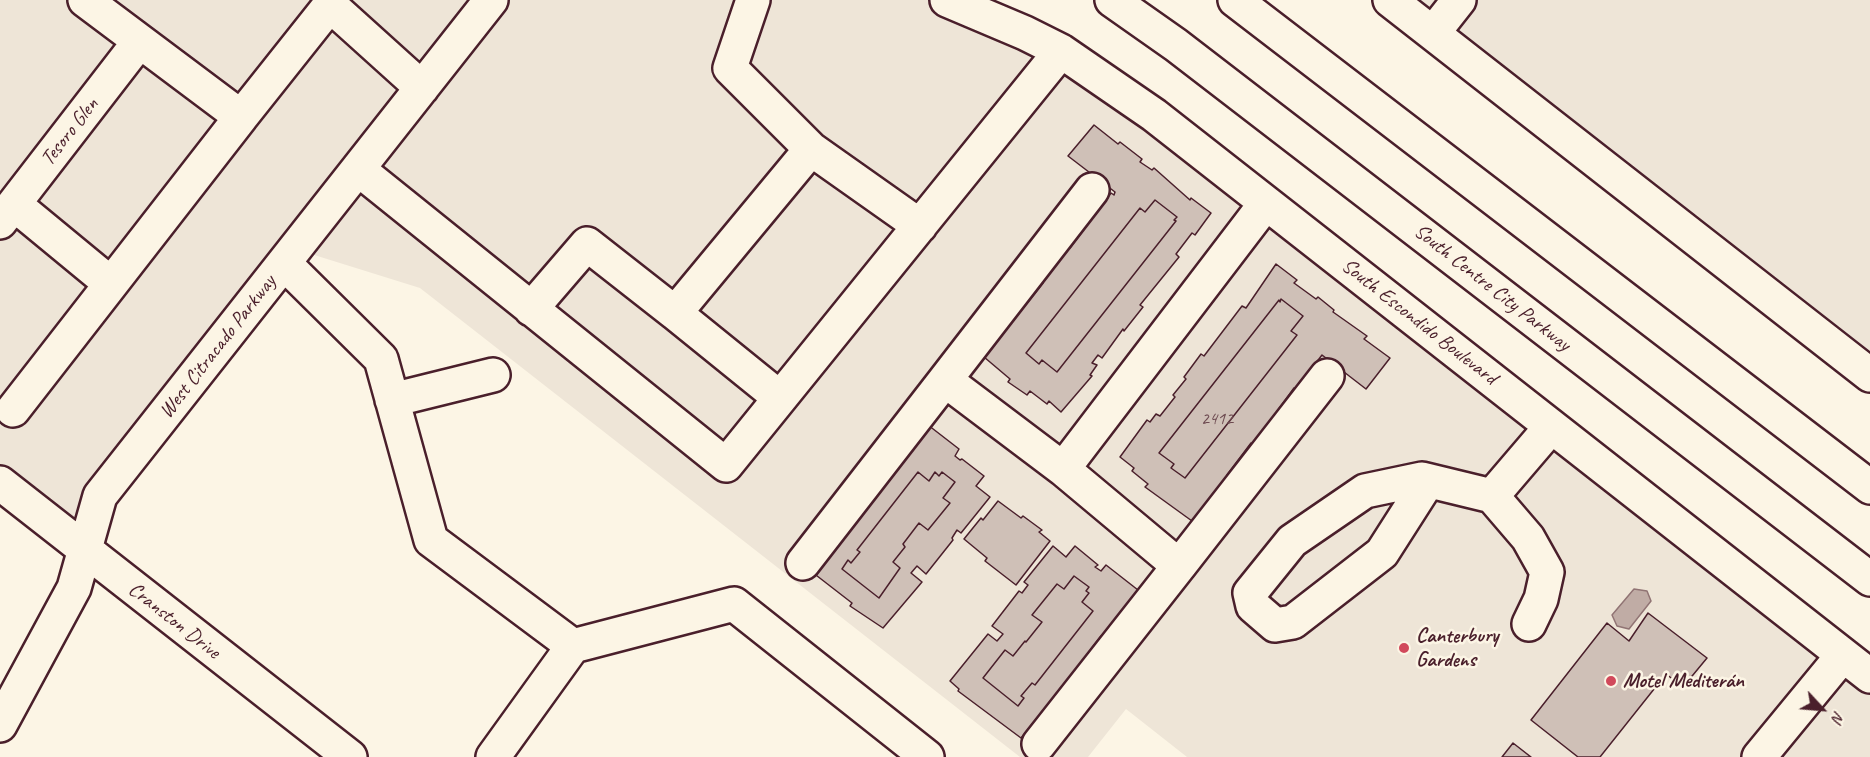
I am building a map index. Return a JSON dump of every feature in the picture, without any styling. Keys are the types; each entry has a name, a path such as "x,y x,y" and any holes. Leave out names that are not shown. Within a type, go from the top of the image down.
{"main road":[{"path":"85,0 241,117"},
{"name":"West Citracado Parkway","path":"0,725 74,588 100,496 491,0"},
{"path":"753,0 730,68 811,149 920,226"},
{"name":"South Escondido Boulevard","path":"947,0 1061,51 1154,115 1870,676"},
{"name":"South Centre City Parkway","path":"1112,0 1176,45 1870,579"},
{"path":"1235,0 1870,487"},
{"path":"1389,0 1870,375"},
{"path":"1433,33 1459,0"},
{"path":"13,410 332,3 422,88"},
{"name":"Tesoro Glen","path":"7,213 140,42"},
{"path":"358,169 726,465 1061,51"},
{"path":"675,313 811,149"},
{"path":"803,563 1092,190"},
{"path":"1063,469 1266,203"},
{"path":"7,213 111,284"},
{"path":"531,309 587,244 780,398"},
{"path":"284,263 381,359 431,540 573,646"},
{"path":"392,400 494,375"},
{"path":"1039,744 1327,376"},
{"path":"945,380 1063,469 1179,566"},
{"path":"1492,496 1551,427"},
{"path":"1428,481 1382,553 1293,622 1275,625 1253,606 1250,593 1292,541 1365,491 1422,479 1492,496 1528,538 1547,572 1541,599 1529,624"},
{"name":"Cranston Drive","path":"0,483 350,757"},
{"path":"493,757 573,646 734,604 927,757"},
{"path":"1759,757 1843,655"}],"shaded area":[{"path":"0,0 947,0 1025,33 1870,676 1870,757 1187,757 1126,709 1088,757 1020,757 420,288 295,249 100,496 85,551 0,483"},
{"path":"1390,0 1870,0 1870,375"},
{"path":"1634,589 1647,591 1651,601 1629,629 1617,626 1612,615"}],"building":[{"path":"1094,125 1142,159 1140,162 1152,170 1154,168 1190,200 1191,198 1211,213 1195,235 1192,233 1176,254 1179,257 1140,305 1143,307 1124,331 1123,329 1102,358 1098,355 1092,363 1097,365 1090,375 1092,376 1061,412 1049,401 1047,404 1030,391 1027,395 1008,382 1010,379 984,357 1018,311 1020,312 1043,283 1041,281 1068,246 1070,248 1111,193 1114,195 1115,192 1068,156","holes":["1155,200 1177,217 1057,372 1042,360 1039,364 1026,353 1140,208 1145,212"]},
{"path":"1155,200 1177,217 1174,220 1176,221 1057,372 1042,360 1039,364 1026,353 1140,208 1145,212"},
{"path":"1276,264 1297,280 1294,283 1316,299 1318,297 1334,310 1333,312 1367,336 1364,339 1390,358 1366,389 1322,355 1192,521 1145,487 1148,484 1120,457 1147,420 1150,422 1156,414 1160,416 1175,397 1173,395 1201,354 1204,356 1242,306 1246,308","holes":["1281,299 1303,316 1291,331 1297,335 1185,478 1171,468 1174,464 1159,453 1279,300 1280,302"]},
{"path":"1281,299 1303,316 1291,331 1297,335 1185,478 1171,468 1174,464 1159,453"},
{"path":"928,425 959,449 955,456 984,476 976,486 990,497 961,533 957,530 953,540 926,574 917,566 911,573 922,582 883,628 850,606 852,603 812,572","holes":["918,472 929,481 935,472 939,476 942,472 955,482 943,498 950,503 928,530 919,523 903,544 905,547 893,562 900,568 879,598 842,569 848,560 851,563 860,552 857,550"]},
{"path":"918,472 929,481 935,472 939,476 942,472 955,482 943,498 950,503 928,530 919,523 903,544 905,547 893,562 900,568 879,598 842,569 848,560 851,563 860,552 857,550"},
{"path":"998,501 1042,530 1039,532 1050,541 1016,585 985,561 987,558 964,539"},
{"path":"1053,546 1066,557 1075,546 1098,565 1095,567 1101,571 1106,565 1138,590 1131,603 1103,637 1101,636 1091,649 1093,650 1021,738 958,691 959,689 950,681 988,634 997,641 1003,634 992,626 1019,591 1022,593 1028,585 1024,582","holes":["1074,576 1089,587 1086,591 1089,593 1082,602 1093,611 1035,685 1032,683 1021,696 1024,698 1018,706 983,678 1005,650 1013,656 1042,622 1032,615 1057,584 1064,589"]},
{"path":"1074,576 1089,587 1086,591 1089,593 1082,602 1093,611 1035,685 1032,683 1021,696 1024,698 1018,706 983,678 1005,650 1013,656 1026,642 1042,622 1032,615 1057,584 1064,589"},
{"name":"Motel Mediterán","path":"1648,613 1707,658 1683,687 1666,674 1600,757 1578,757 1531,720 1607,623 1629,641"},
{"path":"1513,743 1531,757 1502,757"}],"place":[{"name":"Canterbury Gardens","path":"1404,648"},
{"name":"Motel Mediterán","path":"1611,681"}]}
